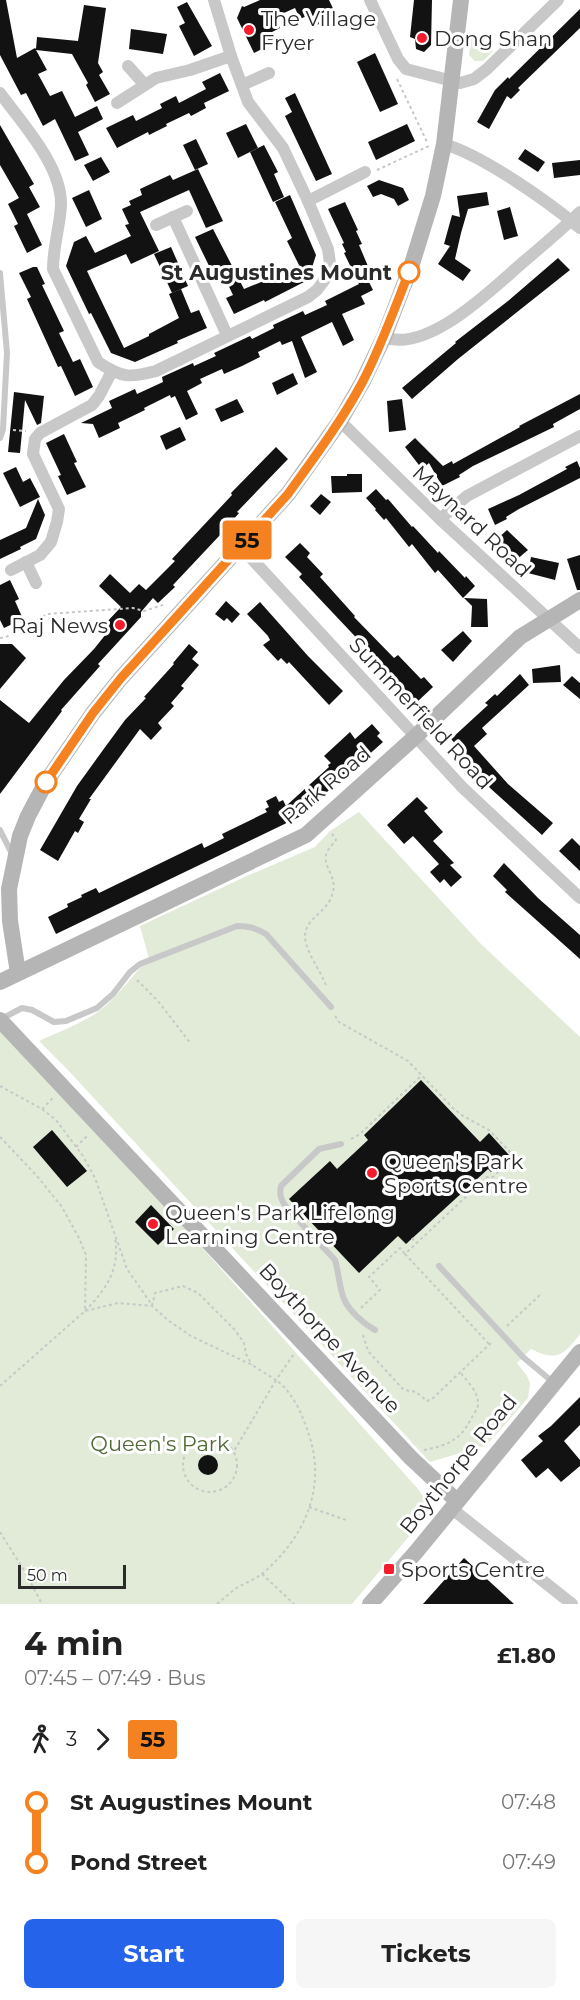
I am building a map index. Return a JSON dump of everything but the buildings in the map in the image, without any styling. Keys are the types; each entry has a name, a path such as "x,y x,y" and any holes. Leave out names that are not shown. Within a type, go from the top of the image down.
{"street":[{"path":"0,93 34,139 55,173 61,205 53,269 98,362 112,371 132,377 156,371 308,297 317,291 326,278 330,264 328,249 283,148 248,102 214,0"},
{"path":"370,0 403,67 410,72 460,83 474,79 487,69 558,0"},
{"path":"18,973 5,888 28,816 46,782 121,678 288,494 340,421 384,337 412,264 433,196 436,145 450,81 461,0"},
{"path":"117,103 156,78 190,70 231,56"},
{"path":"128,66 144,84"},
{"path":"242,85 269,73"},
{"path":"436,145 471,156 510,178 575,224"},
{"path":"308,201 365,172"},
{"path":"156,225 187,211"},
{"path":"384,337 392,340 414,338 443,326 466,311 575,224 580,212"},
{"path":"173,217 227,335"},
{"path":"11,570 40,555 51,542 57,522 58,509 33,454 35,439 40,433 92,405 112,371"},
{"name":"Maynard Road","path":"340,421 440,519 580,648"},
{"path":"440,519 466,496 580,436"},
{"name":"Summerfield Road","path":"241,547 462,787 580,898"},
{"path":"26,562 36,583"},
{"name":"Park Road","path":"0,982 306,835 416,736 520,637 580,600"},
{"name":"Boythorpe Avenue","path":"0,1019 454,1505 572,1604"},
{"name":"Boythorpe Road","path":"370,1604 416,1552 580,1352"}],"lane":[{"path":"0,273 7,353 2,386 3,429 0,438"},
{"path":"0,830 14,859"},
{"path":"0,1019 22,1008 32,1010 54,1022 66,1021 97,1008 113,994 130,972 149,959 237,926 256,928 266,934 331,1007"},
{"path":"340,1144 319,1149 281,1186 279,1194 287,1208 335,1260 343,1298 367,1326 375,1330"},
{"path":"439,1266 523,1357 554,1383"}],"path":[{"path":"365,172 377,170 436,145 396,80 403,67"},
{"path":"3,429 40,433"},
{"path":"0,638 6,637 47,614 133,608 144,611 173,602 186,604"},
{"path":"323,821 336,840 326,855 334,885 329,903 309,922 305,931 305,940 325,983 331,1007 339,1022 408,1061 453,1108 489,1130 514,1156 493,1177 487,1177 405,1254"},
{"path":"130,972 158,1001 191,1044"},
{"path":"340,1144 360,1134 422,1075"},
{"path":"0,1086 42,1109 56,1120 83,1156 95,1178 127,1269 152,1306 191,1336 252,1365 276,1380 303,1417 315,1468 314,1494 304,1524 287,1548 262,1574 236,1589 217,1604"},
{"path":"0,1137 38,1176 62,1207 79,1238 86,1255 85,1311"},
{"path":"0,1386 101,1294 113,1272 117,1253 114,1231"},
{"path":"412,1238 416,1243"},
{"path":"355,1313 380,1290 369,1277 400,1248 489,1344"},
{"path":"152,1306 155,1293 162,1290 183,1286 198,1293 235,1330 244,1343 246,1354 252,1365"},
{"path":"362,1334 365,1347 401,1387 404,1390 417,1392 427,1401 432,1399 489,1344 503,1335 509,1329 507,1326 542,1293"},
{"path":"85,1311 118,1302 152,1306"},
{"path":"234,1450 220,1439 203,1438 188,1448 182,1464 183,1473 194,1488 203,1492 212,1493 229,1485 235,1478 237,1469 234,1450 276,1380 305,1343"},
{"path":"411,1458 419,1452 450,1443 460,1435 471,1420 478,1406 477,1396 460,1372"},
{"path":"309,1507 346,1520"},
{"path":"0,1532 42,1604"},
{"path":"262,1574 294,1604"}],"green space":[{"path":"471,38 480,46 493,51 483,61 475,61 469,55"},
{"name":"Queen's Park Sports Centre","path":"359,812 481,944 580,1037 580,1334 569,1347 559,1354 547,1355 531,1349 517,1363 530,1383 528,1398 487,1445 430,1462 39,1041 97,1013 115,997 149,959 140,926 315,847 330,831"},
{"name":"Queen's Park","path":"0,1030 95,1128 418,1489 432,1509 352,1604 0,1604"}],"bus line":[{"name":"55","path":"46,782 93,713 121,678 288,494 310,464 340,421 362,382 384,337 409,272"}],"place":[{"name":"The Village Fryer","path":"249,30"},
{"name":"Dong Shan","path":"422,38"},
{"name":"St Augustines Mount","path":"409,272"},
{"name":"Raj News","path":"120,625"},
{"name":"Queen's Park Sports Centre","path":"372,1173"},
{"name":"Queen's Park Lifelong Learning Centre","path":"153,1224"},
{"name":"Sports Centre","path":"389,1569"}]}
